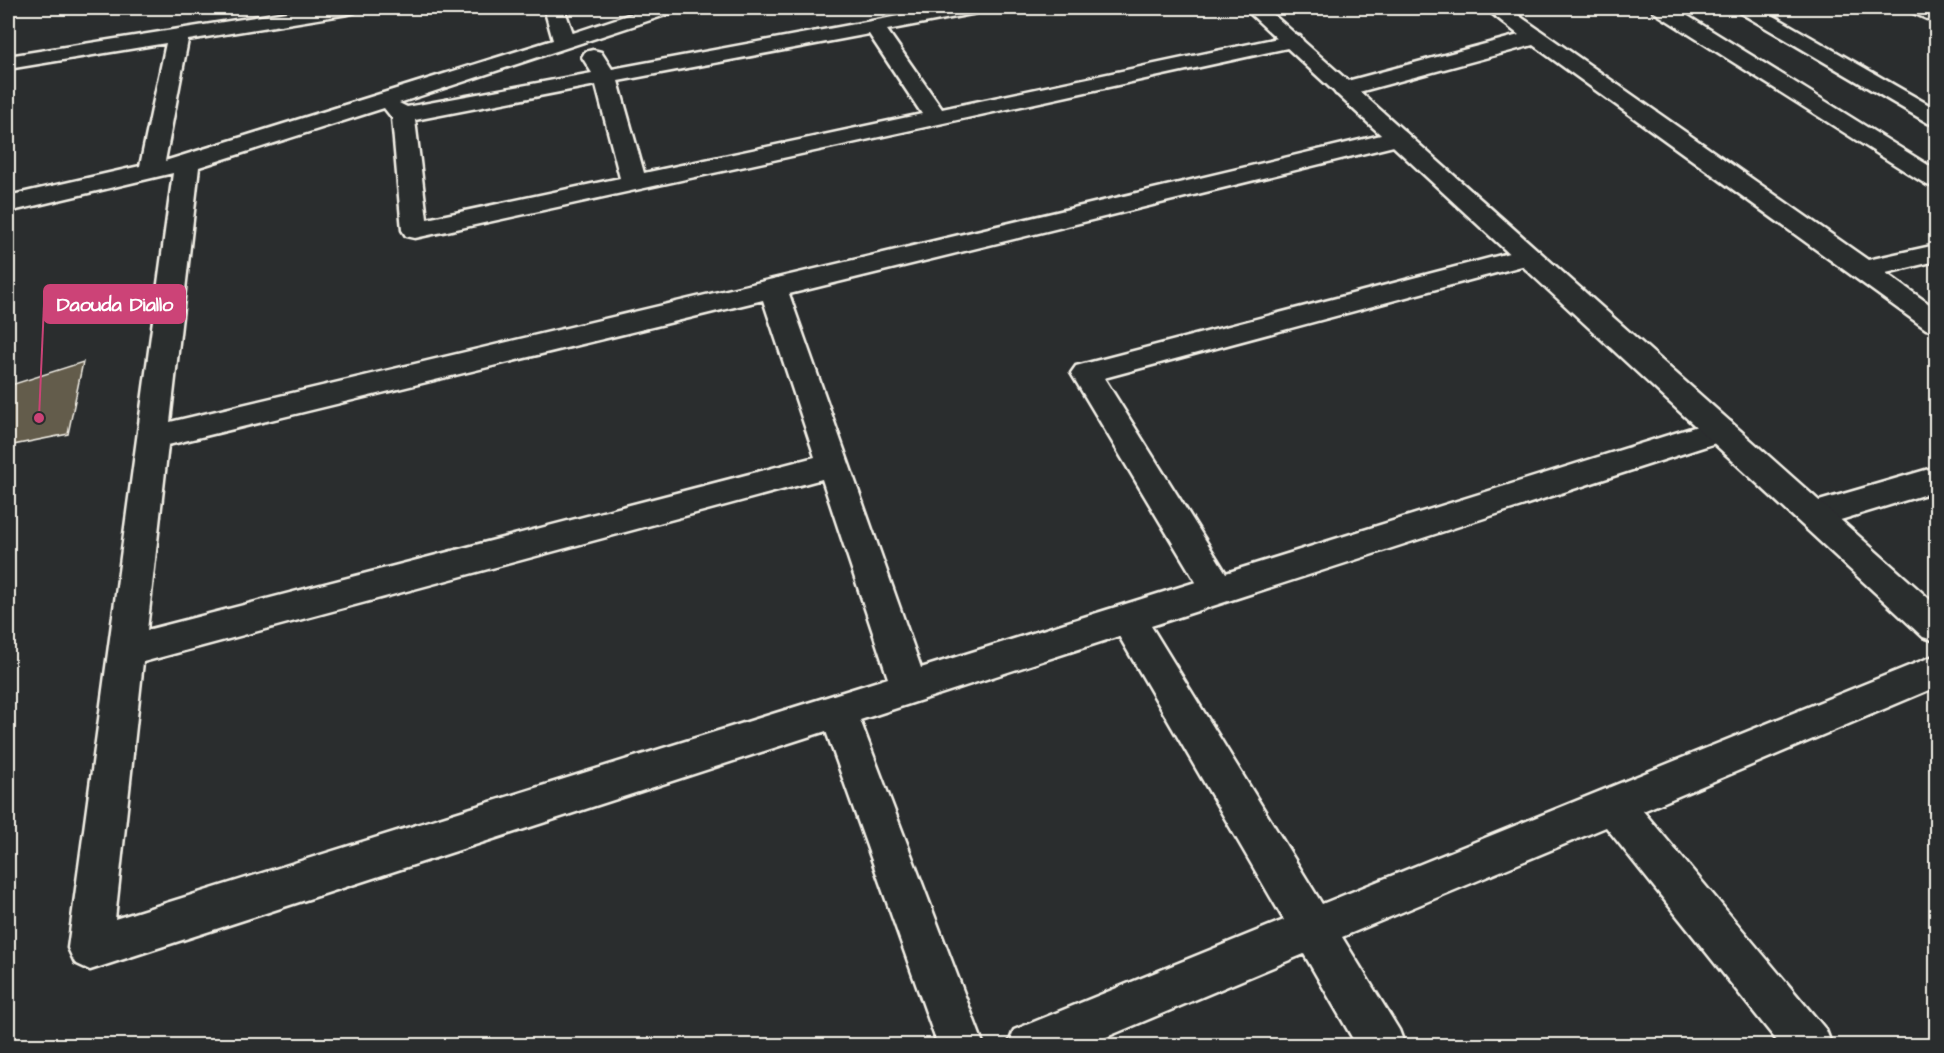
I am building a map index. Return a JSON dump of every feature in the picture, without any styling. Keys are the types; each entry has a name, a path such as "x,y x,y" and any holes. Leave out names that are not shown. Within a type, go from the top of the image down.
{"street":[{"path":"215,29 218,8"},
{"path":"8,62 348,8"},
{"path":"554,8 573,40 605,76 634,183"},
{"path":"8,204 187,163 668,8"},
{"path":"382,101 403,115 972,8"},
{"path":"1254,8 1936,626"},
{"path":"1495,8 1936,322"},
{"path":"1661,8 1936,180"},
{"path":"1746,8 1936,118"},
{"path":"1918,8 1936,17"},
{"path":"874,26 936,117"},
{"path":"151,172 178,35"},
{"path":"1344,89 1537,37"},
{"path":"403,115 415,230 1292,41"},
{"path":"153,437 1398,138"},
{"path":"187,163 90,948 1720,430"},
{"path":"1863,270 1936,253"},
{"path":"1218,589 1086,373 1528,256"},
{"path":"773,288 909,687"},
{"path":"126,651 833,464"},
{"path":"1814,515 1936,479"},
{"path":"1127,618 1383,1046"},
{"path":"1030,1046 1936,671"},
{"path":"837,710 961,1046"},
{"path":"1612,804 1810,1046"}],"building":[{"path":"83,362 68,434 8,446 8,402 11,385"}],"place":[{"name":"Daouda Diallo","path":"39,418"}]}
